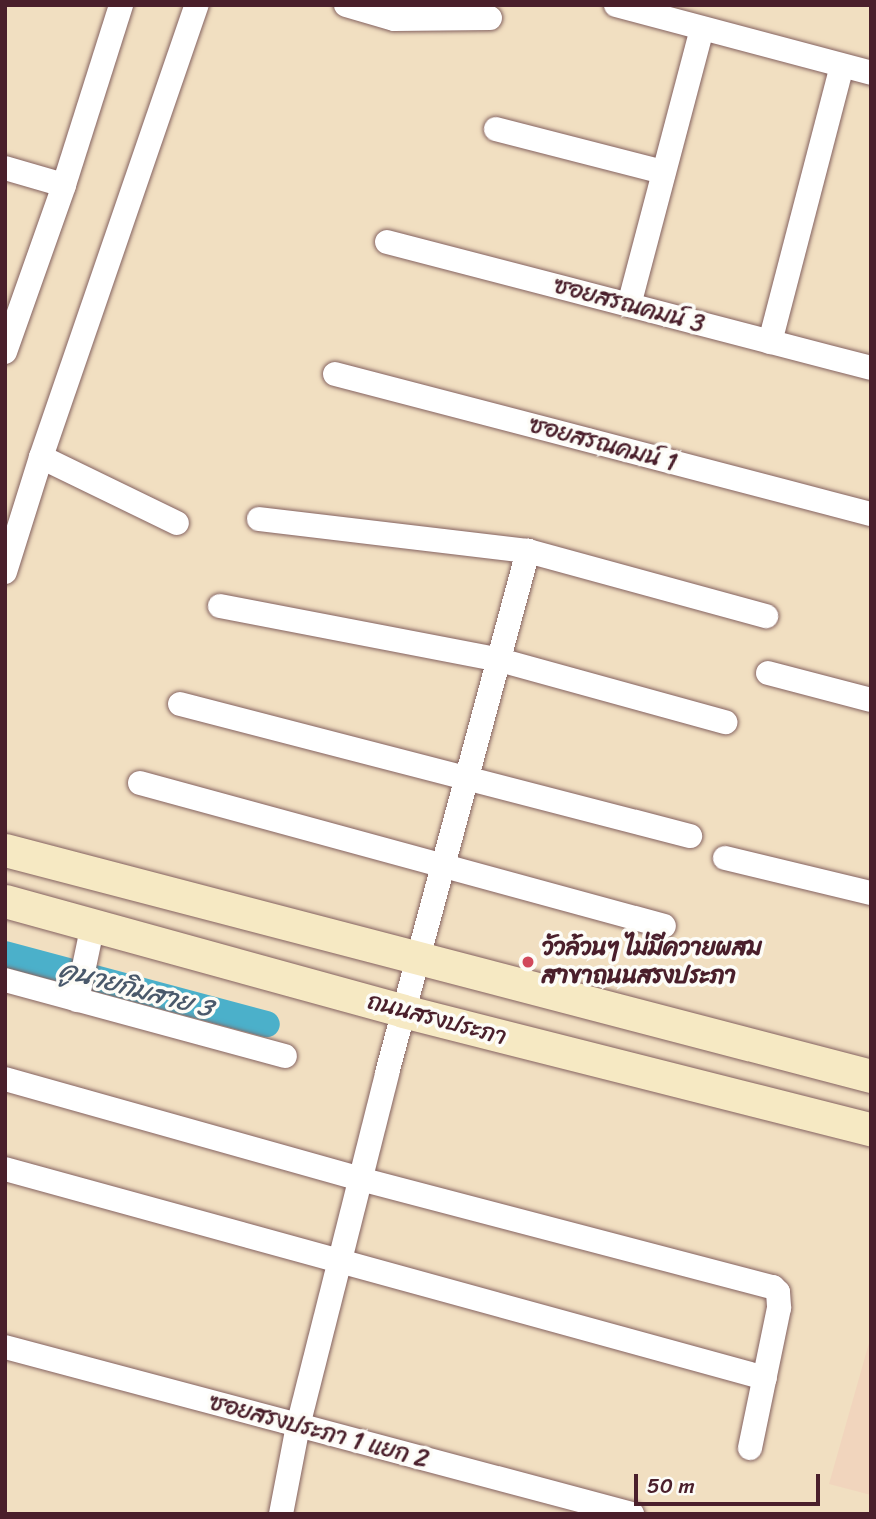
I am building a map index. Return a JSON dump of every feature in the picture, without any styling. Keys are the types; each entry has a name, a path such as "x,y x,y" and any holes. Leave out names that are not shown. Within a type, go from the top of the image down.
{"main road":[{"path":"5,850 871,1076"},
{"name":"ถนนสรงประภา","path":"5,901 403,1011 871,1129"}],"street":[{"path":"5,352 64,185 121,5"},
{"path":"5,572 41,457 197,5"},
{"path":"346,5 394,19 491,18"},
{"path":"616,5 871,73"},
{"path":"629,305 702,28"},
{"path":"770,342 842,66"},
{"path":"496,129 664,172"},
{"path":"5,168 64,185"},
{"name":"ซอยสรณคมน์ 3","path":"387,242 871,368"},
{"name":"ซอยสรณคมน์ 1","path":"335,374 871,514"},
{"path":"41,457 177,523"},
{"path":"259,519 528,551 766,616"},
{"path":"281,1514 298,1426 403,1011 496,659 528,551"},
{"path":"220,606 496,659 725,722"},
{"path":"768,673 871,700"},
{"path":"180,704 690,835"},
{"path":"140,783 664,926"},
{"path":"725,858 871,893"},
{"path":"77,994 93,924"},
{"path":"5,980 77,994 285,1056"},
{"path":"5,1079 360,1179 773,1287 778,1292 779,1308 750,1448"},
{"path":"5,1169 765,1378"},
{"name":"ซอยสรงประภา 1 แยก 2","path":"5,1347 632,1514"}],"shaded area":[{"path":"871,1336 871,1495 829,1484"}],"waterway":[{"name":"คูนายกิมสาย 3","path":"5,954 267,1024"}],"place":[{"name":"วัวล้วนๆ ไม่มีควายผสม สาขาถนนสรงประภา","path":"528,962"}]}
